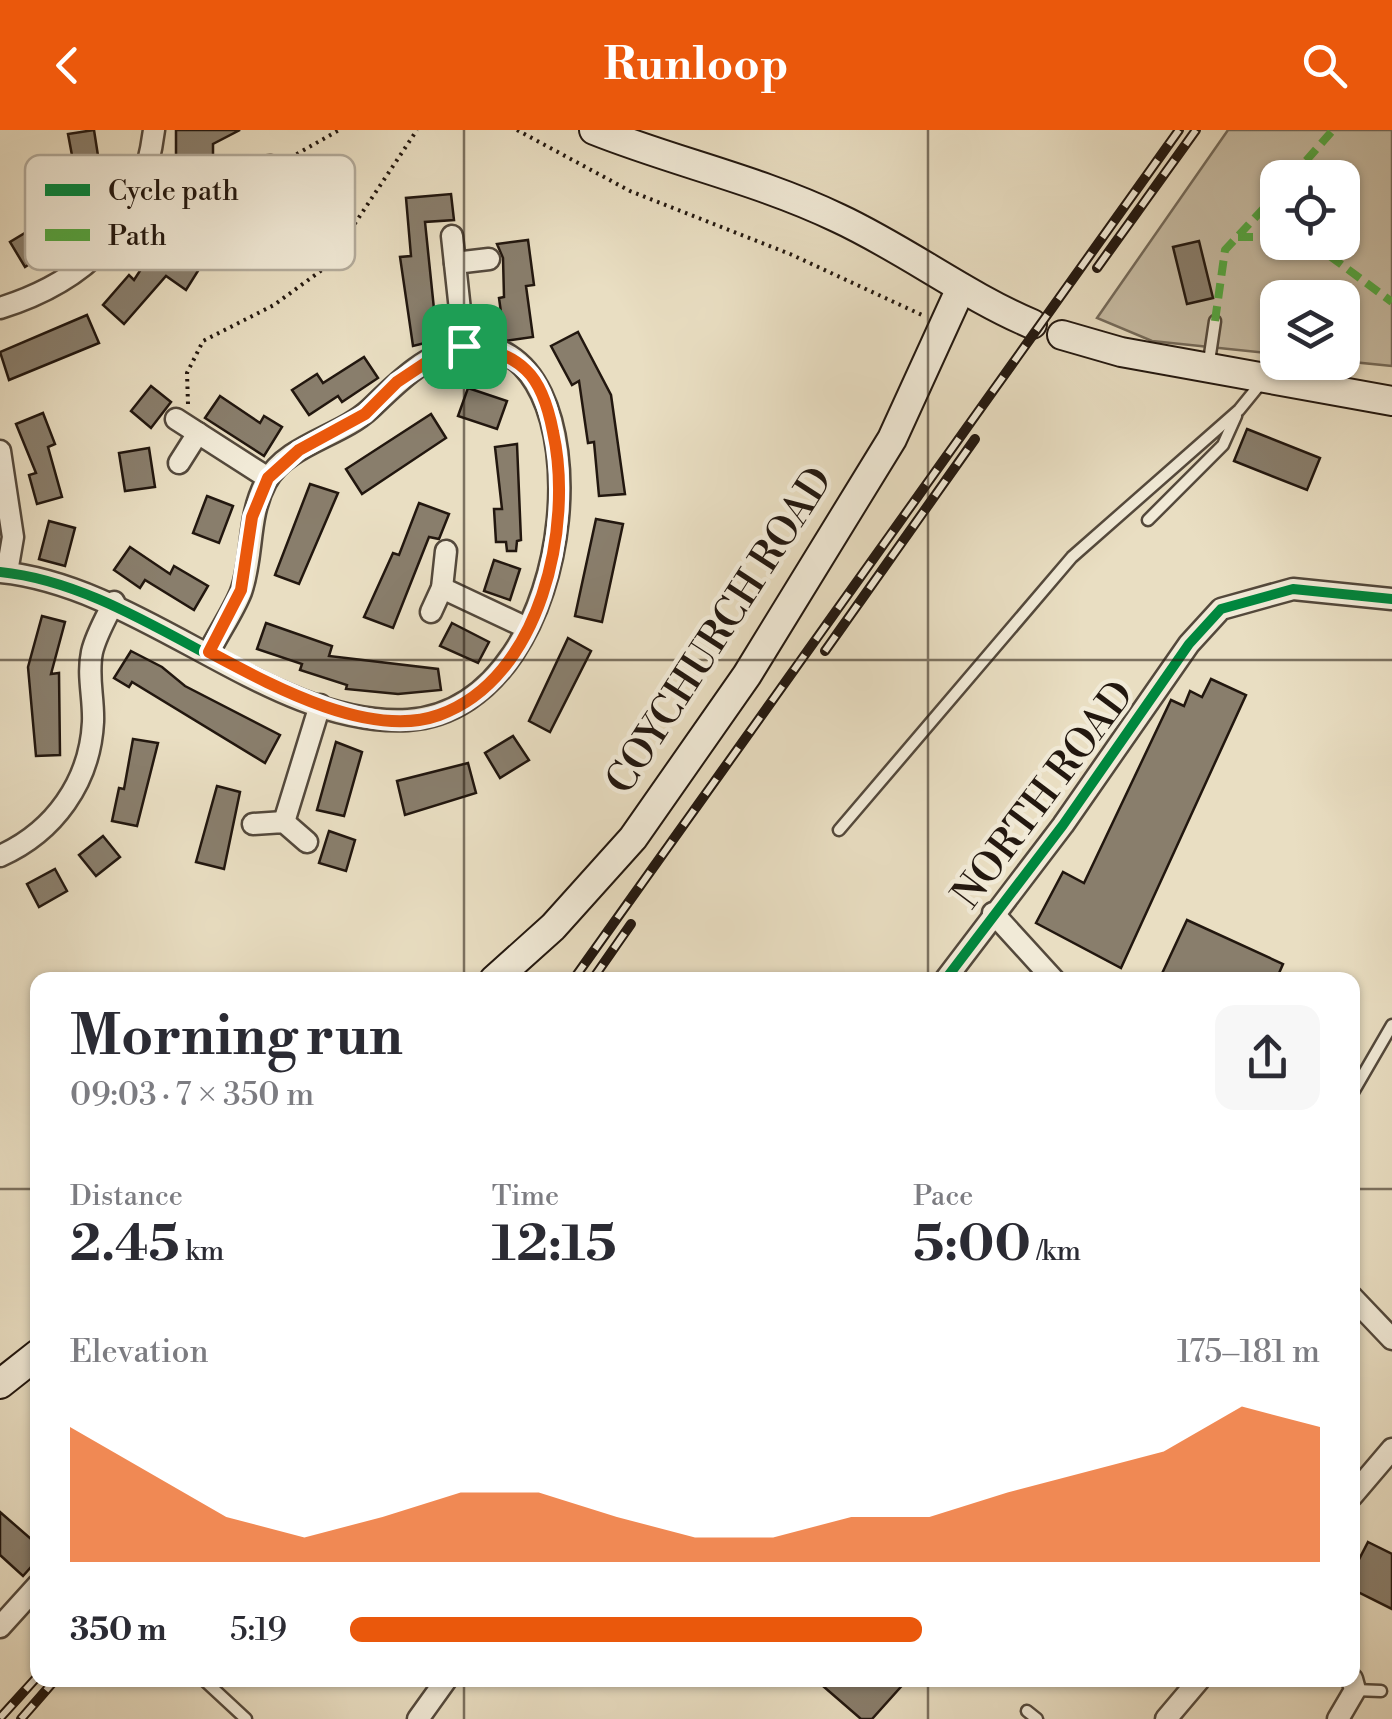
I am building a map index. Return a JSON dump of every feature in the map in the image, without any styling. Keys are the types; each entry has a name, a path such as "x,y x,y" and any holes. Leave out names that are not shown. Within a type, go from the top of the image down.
{"main road":[{"path":"594,130 657,155 768,188 840,218 1032,324"},
{"name":"COYCHURCH ROAD","path":"503,972 554,927 633,838 696,751 892,439 961,288"},
{"path":"1062,335 1260,377"},
{"path":"1276,380 1392,401"},
{"path":"0,1384 30,1360"}],"street":[{"path":"151,155 154,130"},
{"path":"452,236 464,346"},
{"path":"455,264 490,259"},
{"path":"0,308 33,298 80,270"},
{"path":"1,457 12,537 3,572 55,581 114,602 209,652 320,705 405,720 439,715 500,675 551,574 560,530 554,436 547,404 528,371 495,350 464,346 433,358 397,382 365,414 299,450 268,478 252,517 241,590 209,652"},
{"path":"179,463 187,427 268,478"},
{"path":"431,612 442,588 446,551"},
{"path":"442,588 526,628"},
{"name":"NORTH ROAD","path":"951,972 1063,825 1189,644 1220,609 1293,590 1392,599"},
{"path":"0,856 38,834 70,800 90,746 92,649 114,602"},
{"path":"284,822 320,705"},
{"path":"252,824 284,822 306,842"},
{"path":"993,913 1047,972"},
{"path":"1360,1305 1391,1334"},
{"path":"1360,1487 1392,1449"},
{"path":"0,1627 30,1594"},
{"path":"418,1719 441,1687"},
{"path":"1166,1719 1193,1687"},
{"path":"1338,1719 1353,1687"}],"lane":[{"path":"1208,368 1215,321"},
{"path":"839,830 1072,557 1239,410 1263,380"},
{"path":"1148,520 1223,446 1239,410"},
{"path":"1360,1080 1392,1025"},
{"path":"212,1687 246,1719"},
{"path":"1360,1687 1380,1692"}],"path":[{"path":"292,155 339,130"},
{"path":"355,224 416,130"},
{"path":"518,130 630,192 790,254 944,326"},
{"path":"187,427 187,373 203,340 274,305 323,270"}],"shaded area":[{"path":"1228,130 1392,130 1392,366 1360,363 1360,280 1260,280 1260,352 1152,341 1097,318"}],"building":[{"path":"94,130 98,155 72,155 68,134"},
{"path":"176,130 240,130 213,144 213,155 176,155"},
{"path":"451,194 454,220 425,222 441,339 413,346 400,257 411,256 406,198"},
{"path":"25,233 25,267 10,242"},
{"path":"528,240 534,285 526,286 533,337 505,341 499,298 504,297 503,258 497,244"},
{"path":"1199,241 1213,298 1187,304 1173,247"},
{"path":"140,270 198,270 186,290 166,276 124,324 103,305 129,275 134,280"},
{"path":"87,315 99,343 9,380 0,352"},
{"path":"578,332 611,395 625,494 599,496 594,442 588,443 579,381 572,385 551,346"},
{"path":"364,357 378,378 342,402 338,396 309,415 292,390 317,374 323,383"},
{"path":"151,386 171,402 151,428 131,411"},
{"path":"468,388 507,401 497,429 458,416"},
{"path":"220,396 260,423 264,416 282,427 264,456 205,418"},
{"path":"43,413 55,444 48,447 62,497 37,504 29,475 36,473 16,424"},
{"path":"431,414 446,438 362,494 346,469"},
{"path":"1247,429 1320,458 1307,490 1234,461"},
{"path":"517,444 521,540 517,541 516,551 507,551 506,542 496,542 494,509 502,509 495,447"},
{"path":"149,448 155,487 125,491 119,453"},
{"path":"310,484 338,493 299,584 275,575"},
{"path":"207,496 233,506 219,543 193,533"},
{"path":"419,503 449,514 439,539 429,537 393,628 364,617 393,553 399,555"},
{"path":"596,519 623,524 602,622 575,616"},
{"path":"49,521 75,528 65,566 39,559"},
{"path":"130,547 170,574 174,566 208,586 194,610 145,580 140,588 114,570"},
{"path":"494,560 520,569 510,600 484,591"},
{"path":"42,616 65,622 51,674 59,673 60,755 36,756 28,667"},
{"path":"266,623 332,646 329,656 438,669 441,690 398,694 346,689 347,685 300,670 302,664 257,649"},
{"path":"452,623 489,642 478,663 440,646"},
{"path":"568,638 591,651 550,732 529,721"},
{"path":"131,651 162,667 185,686 280,735 265,763 132,682 129,687 114,678"},
{"path":"1211,679 1246,695 1121,968 1036,923 1063,872 1084,883 1171,700 1184,706 1190,691 1202,697"},
{"path":"513,736 529,760 500,778 485,753"},
{"path":"133,739 158,743 137,826 112,821 119,788 124,789"},
{"path":"336,742 362,752 344,816 317,810"},
{"path":"468,763 476,793 405,815 397,781"},
{"path":"217,786 240,792 224,869 196,862"},
{"path":"329,831 355,840 346,871 319,863"},
{"path":"103,836 120,857 96,876 79,855"},
{"path":"55,869 67,891 39,907 27,884"},
{"path":"1187,920 1283,964 1280,972 1163,972"},
{"path":"0,1512 30,1538 30,1568 23,1576 0,1555"},
{"path":"1368,1542 1392,1554 1392,1609 1360,1593 1360,1558"},
{"path":"824,1687 901,1687 872,1719 861,1719"}],"railway":[{"path":"579,972 1179,130"},
{"path":"1097,268 1196,130"},
{"path":"825,651 975,439"},
{"path":"598,972 631,924"},
{"path":"0,1718 30,1685"},
{"path":"21,1719 49,1687"}],"marked path":[{"path":"1307,160 1333,130"},
{"path":"1215,321 1225,250 1260,212"},
{"path":"1238,237 1260,237"},
{"path":"1335,260 1392,302"}],"cycle path":[{"path":"0,572 53,583 105,602 257,680 307,702 357,717 408,720 468,700 513,653 543,591 558,520 557,452 541,394 510,356 463,347 437,355 412,371 358,419 300,450 275,469 256,509 241,592 209,652"},
{"path":"951,972 1063,825 1189,644 1221,609 1293,589 1392,599"}],"route":[{"path":"464,346 495,350 528,371 547,404 558,452 560,530 551,574 500,675 439,715 405,720 350,714 320,705 209,652 241,590 252,517 268,478 299,450 365,414 397,382 433,358 464,346"}]}
